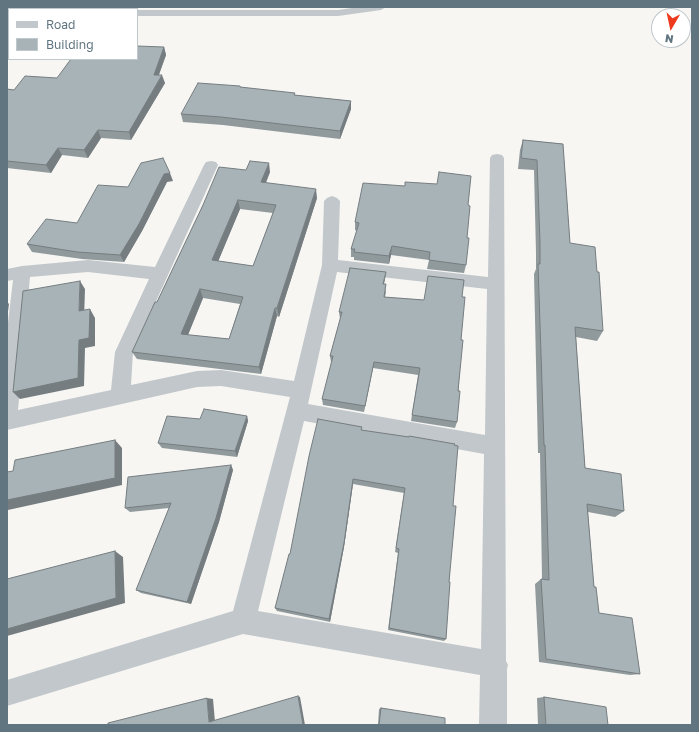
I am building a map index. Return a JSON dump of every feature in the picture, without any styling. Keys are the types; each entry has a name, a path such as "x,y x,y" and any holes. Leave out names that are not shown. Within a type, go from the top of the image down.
{"street":[{"path":"138,13 338,13 381,7"},
{"path":"493,725 495,666 497,158"},
{"path":"120,397 124,352 211,165"},
{"path":"243,621 302,390 330,265 332,201"},
{"path":"330,265 496,284"},
{"path":"159,274 88,266 15,274 7,421 197,380 220,378 302,390"},
{"path":"296,411 495,446"},
{"path":"7,693 243,621 495,666"}],"building":[{"path":"138,46 164,47 154,75 162,75 129,132 98,130 84,150 58,148 46,165 7,161 7,89 14,90 25,76 57,78 70,60 138,60"},
{"path":"198,83 240,86 295,93 294,95 351,101 340,131 221,117 181,114"},
{"path":"523,140 563,144 570,243 595,247 597,272 599,272 603,331 575,327 585,468 621,474 624,511 587,504 594,587 596,587 599,613 632,618 640,674 546,659 541,579 549,580 538,264 540,264 540,243 537,160 521,158"},
{"path":"163,158 170,173 164,174 139,224 120,255 77,252 27,244 46,219 77,223 98,185 128,187 141,163"},
{"path":"250,161 269,163 261,182 316,189 277,308 275,308 259,367 132,352 203,205 219,167 246,170","holes":["238,200 276,205 253,266 212,260","200,289 243,297 229,339 181,334"]},
{"path":"439,172 471,176 468,205 470,206 467,238 469,238 466,265 429,260 430,252 392,246 389,256 354,252 355,249 351,249 359,223 355,222 363,183 405,186 405,182 437,184"},
{"path":"350,268 386,272 383,284 386,284 384,297 424,300 428,276 464,280 462,297 465,297 461,340 463,340 458,391 460,391 457,422 412,415 420,368 374,362 365,406 322,399 333,356 330,356 342,312 339,312"},
{"path":"80,281 79,311 90,309 89,338 79,340 78,378 13,392 23,291"},
{"path":"204,409 247,416 235,451 158,443 167,416 200,419"},
{"path":"318,419 362,427 361,430 409,436 455,444 454,445 458,446 453,506 456,506 449,582 446,639 389,628 399,549 396,548 405,488 353,479 344,543 329,619 275,608 290,554 309,456"},
{"path":"115,440 115,478 7,500 7,472 13,471 15,460"},
{"path":"231,465 216,518 187,602 136,590 171,503 125,508 128,477"},
{"path":"115,551 116,598 7,629 7,579"},
{"path":"298,696 303,725 108,725 108,723 207,698 209,722"},
{"path":"544,697 606,707 608,725 546,725"},
{"path":"381,708 445,718 445,725 379,725"}]}
